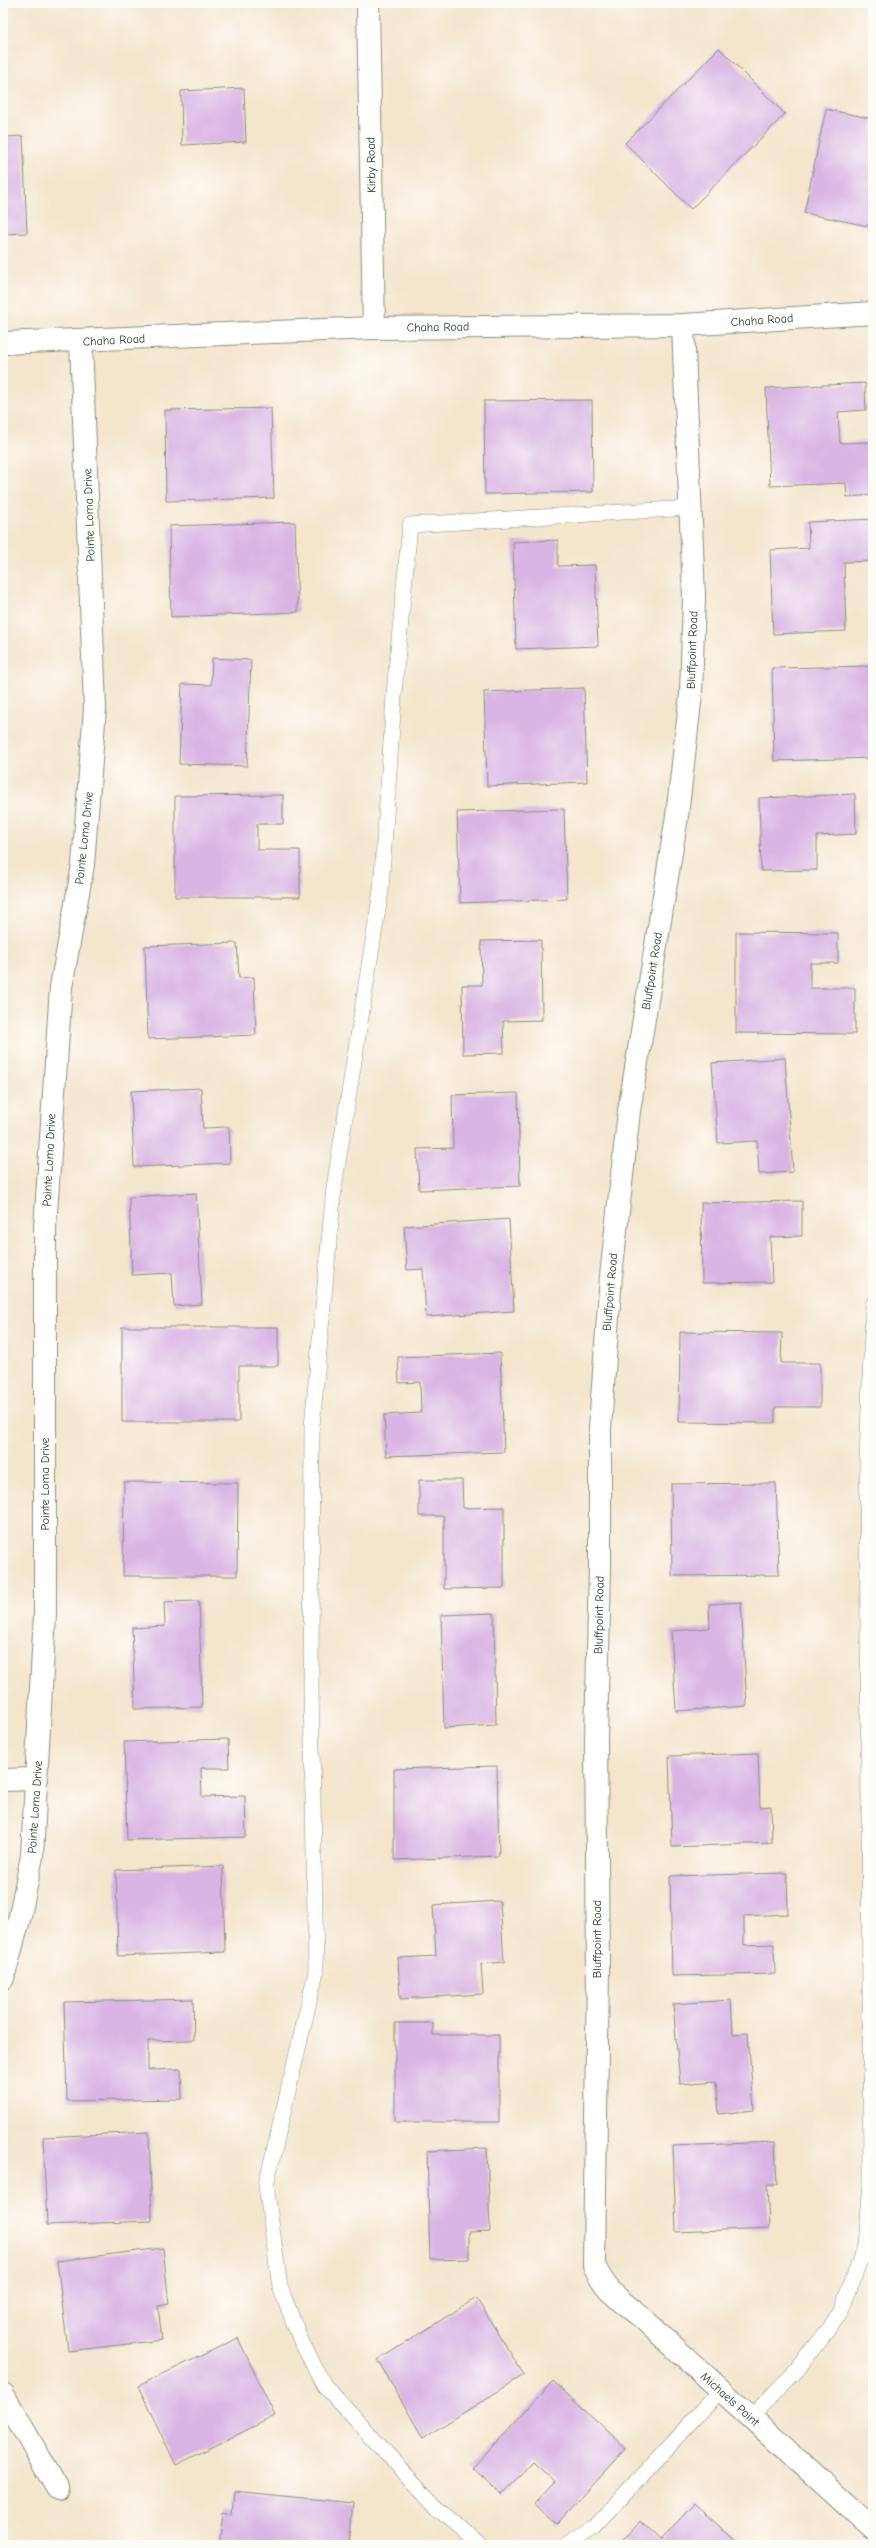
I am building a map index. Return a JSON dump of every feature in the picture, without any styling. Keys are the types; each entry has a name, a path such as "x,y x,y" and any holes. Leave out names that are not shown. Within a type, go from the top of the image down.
{"street":[{"name":"Kirby Road","path":"368,3 374,328"},
{"name":"Chaha Road","path":"3,343 374,328 683,325 873,313"},
{"name":"Bluffpoint Road","path":"594,2264 598,1969 596,1740 600,1566 600,1427 611,1276 629,1111 677,816 691,694 694,597 683,325"},
{"name":"Pointe Loma Drive","path":"3,1978 20,1916 32,1856 45,1614 45,1220 61,987 83,865 95,708 81,341"},
{"path":"3,1780 37,1779"},
{"name":"Michaels Point","path":"594,2264 601,2282 614,2296 640,2316 873,2528"},
{"path":"3,2394 57,2488"}],"lane":[{"path":"478,2545 434,2505 324,2385 301,2341 280,2287 271,2234 266,2185 316,1972 311,1688 312,1426 334,1188 381,890 395,682 410,525 690,508"},
{"path":"751,2417 797,2370 841,2311 866,2245 871,2181 867,1459 873,1305"},
{"path":"568,2545 595,2526 721,2390"}],"building":[{"path":"719,48 785,114 691,209 625,143"},
{"path":"244,88 246,142 182,145 181,91"},
{"path":"826,109 873,119 873,227 804,213"},
{"path":"23,136 27,233 3,234 3,137"},
{"path":"865,383 866,410 838,412 840,443 873,442 873,495 847,497 846,483 770,486 766,388"},
{"path":"592,400 593,492 485,494 484,401"},
{"path":"271,408 274,498 166,501 165,410"},
{"path":"873,519 873,561 844,562 846,631 773,634 770,550 809,548 808,522"},
{"path":"295,522 298,612 171,617 169,526"},
{"path":"558,540 558,566 595,565 598,646 516,649 513,542"},
{"path":"212,658 251,660 247,766 179,764 182,684 211,685"},
{"path":"873,666 873,758 774,761 772,668"},
{"path":"584,688 587,782 487,786 484,692"},
{"path":"855,794 856,834 817,836 817,870 761,871 759,798"},
{"path":"283,795 283,824 257,824 257,850 300,850 300,897 175,897 175,796"},
{"path":"564,809 567,899 460,903 457,812"},
{"path":"736,932 838,933 838,963 810,963 810,988 855,988 855,1034 736,1033"},
{"path":"541,940 542,1020 503,1021 504,1053 463,1054 462,985 482,985 481,941"},
{"path":"237,943 239,978 254,977 256,1035 148,1039 145,946"},
{"path":"785,1058 793,1172 759,1174 757,1141 718,1143 712,1063"},
{"path":"201,1088 203,1128 229,1127 230,1163 134,1167 131,1091"},
{"path":"518,1093 520,1186 419,1190 417,1149 453,1148 452,1095"},
{"path":"196,1193 202,1304 174,1306 172,1273 132,1275 129,1197"},
{"path":"802,1201 802,1236 770,1237 772,1282 702,1283 701,1203"},
{"path":"509,1219 514,1311 426,1317 423,1269 407,1270 404,1226"},
{"path":"122,1327 278,1327 278,1366 239,1366 239,1422 122,1422"},
{"path":"680,1332 782,1333 781,1363 820,1363 820,1407 775,1407 775,1423 679,1422"},
{"path":"500,1353 504,1452 386,1456 384,1415 421,1413 420,1382 399,1383 398,1357"},
{"path":"419,1480 462,1480 463,1508 504,1507 504,1588 444,1589 444,1516 419,1516"},
{"path":"124,1482 238,1483 237,1576 123,1576"},
{"path":"776,1483 779,1575 672,1576 671,1484"},
{"path":"199,1601 202,1707 135,1709 132,1628 165,1626 164,1602"},
{"path":"741,1602 747,1706 676,1711 671,1631 710,1628 709,1604"},
{"path":"494,1613 496,1725 444,1728 441,1615"},
{"path":"228,1739 229,1768 201,1768 202,1797 245,1796 246,1837 127,1840 124,1742"},
{"path":"758,1753 760,1807 771,1806 772,1843 672,1847 669,1756"},
{"path":"497,1766 499,1856 394,1860 394,1769"},
{"path":"223,1866 225,1952 118,1956 116,1870"},
{"path":"787,1873 788,1914 744,1916 744,1945 774,1944 775,1974 672,1976 670,1876"},
{"path":"500,1901 504,1962 481,1964 483,1994 400,1999 398,1958 436,1956 433,1905"},
{"path":"193,1999 194,2040 148,2041 148,2070 181,2069 182,2099 67,2101 64,2002"},
{"path":"731,2000 733,2034 748,2033 754,2110 719,2114 716,2081 680,2084 673,2004"},
{"path":"395,2023 433,2023 433,2035 499,2035 499,2122 395,2122"},
{"path":"149,2132 152,2221 47,2225 43,2137"},
{"path":"775,2142 777,2185 767,2185 769,2228 676,2232 673,2146"},
{"path":"487,2148 490,2231 469,2232 469,2259 430,2260 427,2151"},
{"path":"163,2248 169,2304 158,2306 162,2340 68,2351 57,2261"},
{"path":"476,2298 524,2375 423,2438 378,2360"},
{"path":"238,2338 275,2416 176,2465 138,2386"},
{"path":"553,2381 626,2449 557,2524 535,2503 555,2482 533,2462 502,2495 472,2468"},
{"path":"234,2491 353,2503 349,2545 308,2543 307,2545 219,2545 223,2512 232,2514"},
{"path":"695,2503 741,2545 631,2545 624,2538 640,2521 660,2540"}]}
